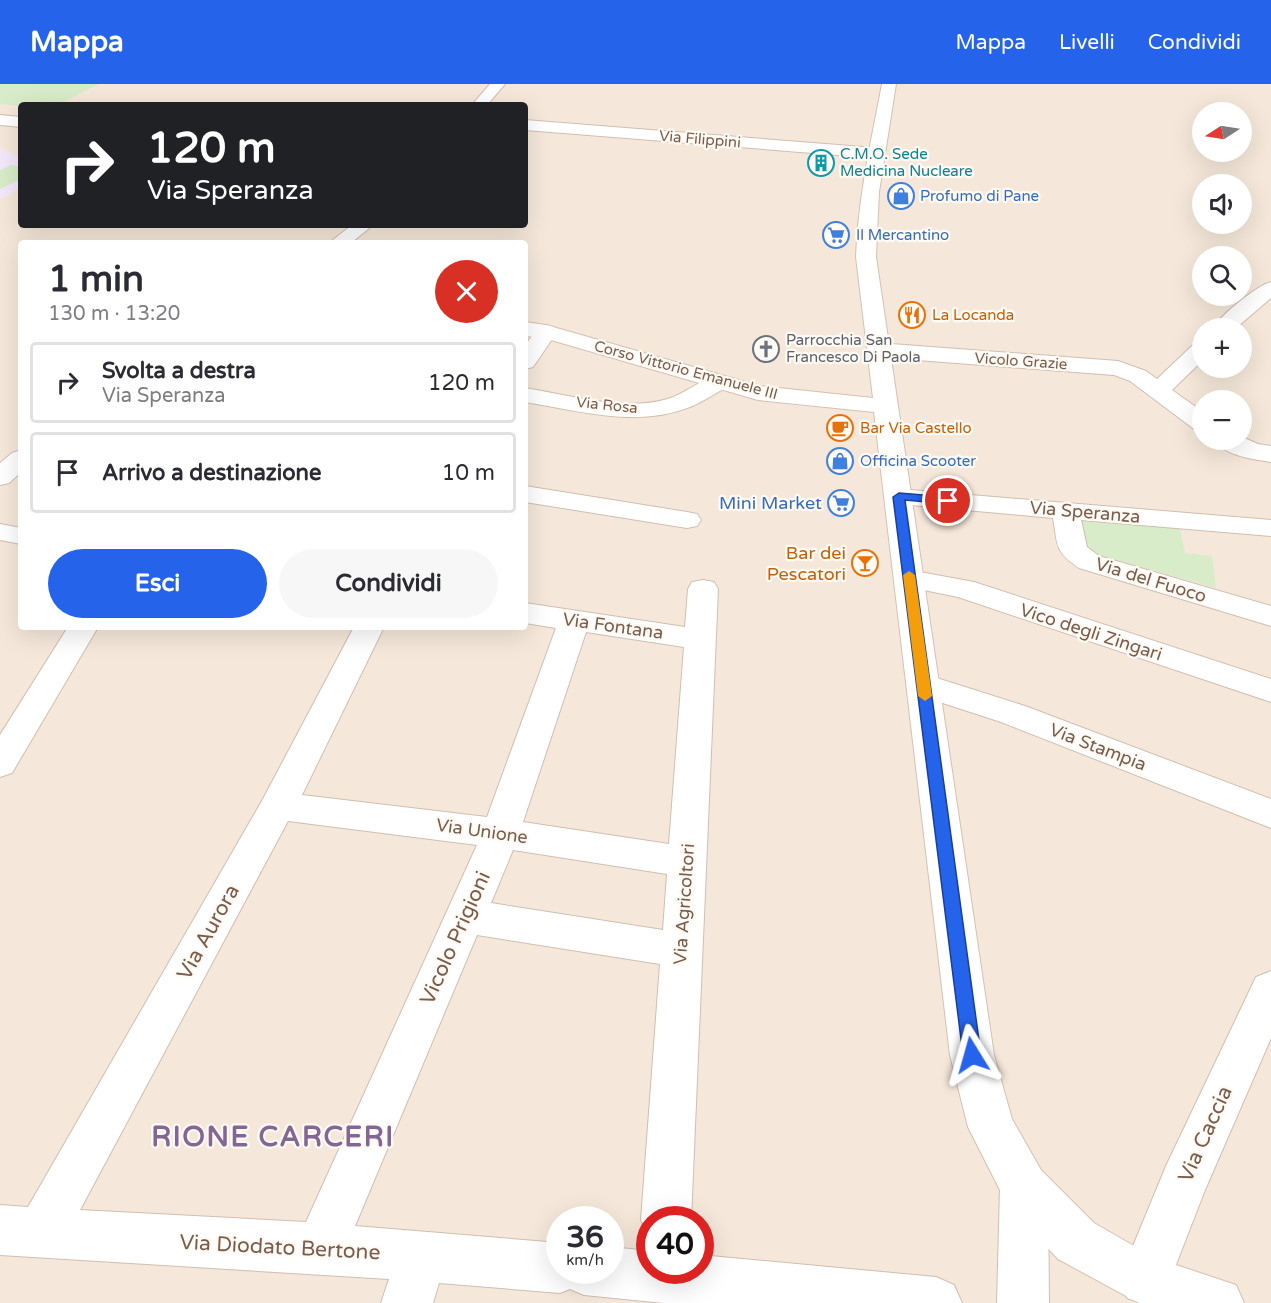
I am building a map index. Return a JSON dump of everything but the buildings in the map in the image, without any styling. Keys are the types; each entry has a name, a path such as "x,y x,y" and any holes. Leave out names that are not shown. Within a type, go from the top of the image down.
{"street":[{"path":"481,102 498,84"},
{"path":"889,84 866,224 867,257 884,406 899,497 972,1055 991,1127 1024,1187 1076,1241 1145,1280 1218,1303"},
{"path":"0,120 18,122"},
{"name":"Via Filippini","path":"528,124 876,153"},
{"path":"343,240 360,228"},
{"path":"1236,318 1271,288"},
{"path":"528,352 535,330"},
{"name":"Corso Vittorio Emanuele III","path":"535,330 758,393 884,406"},
{"name":"Vicolo Grazie","path":"878,350 1118,368 1138,376 1192,416"},
{"path":"1158,390 1192,358"},
{"name":"Via Rosa","path":"528,394 612,408 646,409 681,402 720,382"},
{"path":"1250,450 1271,454"},
{"path":"0,477 18,461"},
{"path":"528,494 687,520"},
{"name":"Via Speranza","path":"899,497 1271,528"},
{"name":"Via del Fuoco","path":"1065,510 1073,551 1089,561 1271,616"},
{"path":"0,532 18,535"},
{"name":"Vico degli Zingari","path":"909,579 963,589 1271,691"},
{"name":"Via Agricoltori","path":"667,1206 703,589"},
{"name":"Via Fontana","path":"528,614 700,639"},
{"name":"Vicolo Prigioni","path":"320,1248 500,833 574,621"},
{"path":"0,764 81,630"},
{"name":"Via Aurora","path":"20,1232 278,806 367,630"},
{"name":"Via Stampia","path":"924,686 1013,714 1271,814"},
{"name":"Via Unione","path":"278,806 500,833 686,862"},
{"path":"465,916 681,950"},
{"name":"Via Caccia","path":"1145,1280 1183,1183 1269,999"},
{"path":"1023,1303 1024,1187"},
{"name":"Via Diodato Bertone","path":"20,1232 320,1248 546,1267"},
{"path":"407,1303 422,1256"},
{"path":"714,1279 936,1303"}],"shaded area":[{"path":"0,84 1271,84 1271,1303 0,1303"},
{"path":"0,148 18,156 18,190 0,199"}],"green space":[{"path":"0,84 99,84 63,102 18,102 18,106 0,104"},
{"path":"11,165 18,166 18,180 0,189 0,170"},
{"path":"1074,516 1179,524 1185,553 1212,556 1216,588 1081,550"}],"slow traffic":[{"path":"909,575 925,696"}],"place":[{"name":"C.M.O. Sede Medicina Nucleare","path":"821,163"},
{"name":"Profumo di Pane","path":"901,196"},
{"name":"Il Mercantino","path":"836,235"},
{"name":"La Locanda","path":"912,315"},
{"name":"Parrocchia San Francesco Di Paola","path":"766,349"},
{"name":"Bar Via Castello","path":"840,428"},
{"name":"Officina Scooter","path":"840,461"},
{"name":"Mini Market","path":"841,503"},
{"name":"Bar dei Pescatori","path":"865,563"}],"district":[{"name":"RIONE CARCERI","path":"273,1136"}],"route":[{"path":"948,501 899,497 972,1055"}]}
